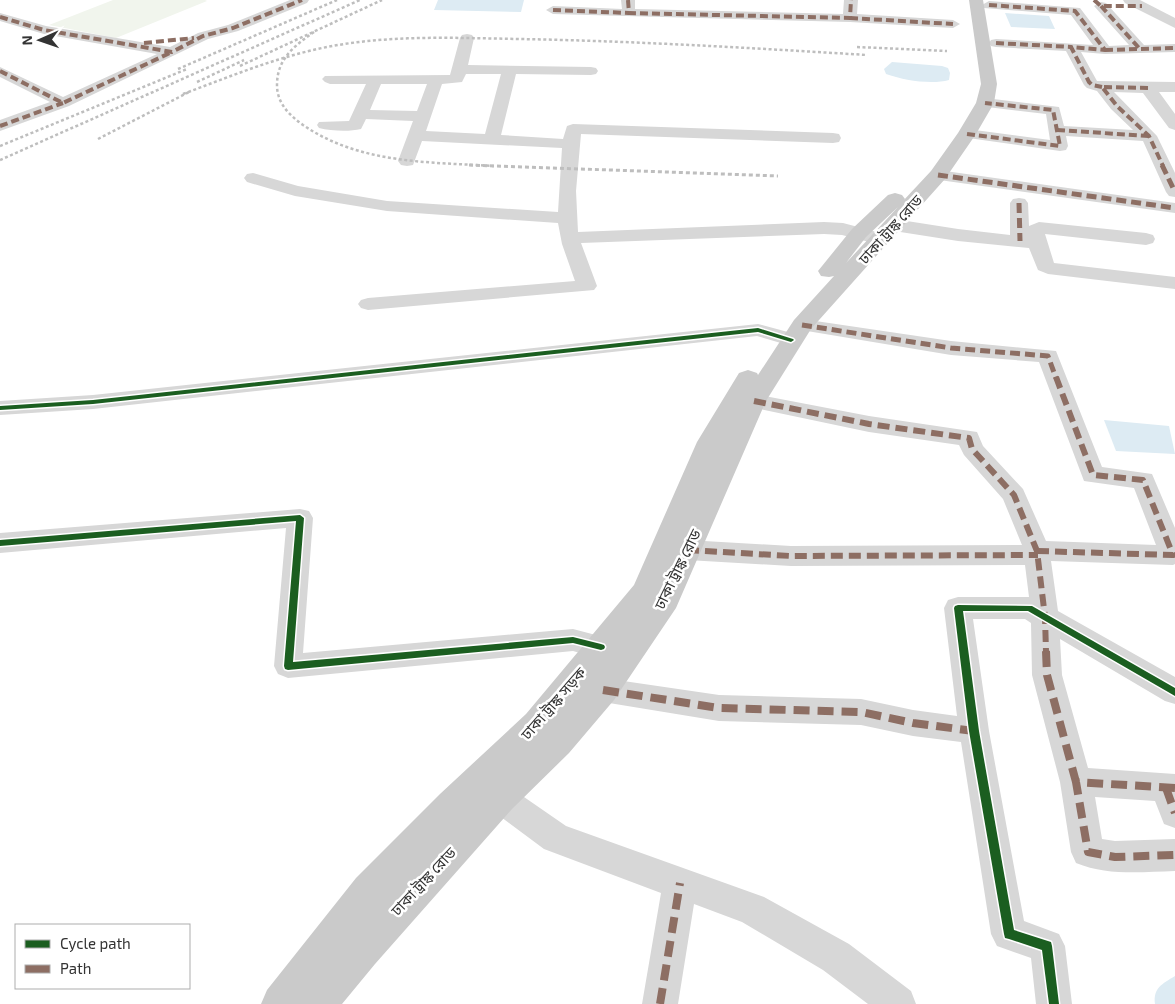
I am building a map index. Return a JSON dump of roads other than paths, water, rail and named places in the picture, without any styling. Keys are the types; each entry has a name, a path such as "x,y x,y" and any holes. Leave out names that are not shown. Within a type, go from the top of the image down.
{"main road":[{"path":"965,0 979,71 989,84 978,101"},
{"path":"979,71 984,2"},
{"name":"ঢাকা ট্রাঙ্ক রোড","path":"316,1004 361,950 500,798 557,743 603,690 665,600 754,400 792,328 859,233 923,172 978,101 993,92 997,82 999,58 984,2"},
{"name":"ঢাকা ট্রাঙ্ক রোড","path":"792,328 881,239 938,174 967,134 978,101"},
{"name":"ঢাকা ট্রাঙ্ক সড়ক","path":"280,1004 369,891 452,806 538,724 646,590 710,442 756,364 792,328"}],"street":[{"path":"124,44 175,41 204,36 233,28 302,0"},
{"path":"850,18 851,0"},
{"path":"984,2 1075,11 1105,50"},
{"path":"1098,3 1140,49"},
{"path":"1098,3 1136,3 1175,24"},
{"path":"553,10 629,7 953,24"},
{"path":"0,17 44,30 172,52"},
{"path":"0,126 63,104 204,36"},
{"path":"330,79 457,79 467,38"},
{"path":"996,43 1105,50 1175,48"},
{"path":"1071,47 1092,85 1102,87 1175,87"},
{"path":"460,69 591,71"},
{"path":"0,71 63,104"},
{"path":"492,139 509,71"},
{"path":"325,125 355,126 376,79"},
{"path":"407,161 436,80"},
{"path":"1102,87 1117,106 1148,136 1175,192"},
{"path":"1148,88 1175,125"},
{"path":"967,134 1060,146 1053,110 978,101"},
{"path":"360,114 423,116"},
{"path":"368,304 587,286 570,238 567,218 568,172 574,129 833,138"},
{"path":"1057,130 1148,136"},
{"path":"416,136 571,144"},
{"path":"938,174 1175,208"},
{"path":"253,178 295,191 387,206 567,218"},
{"path":"1019,203 1029,242 1048,268 1175,282"},
{"path":"894,225 1029,242"},
{"path":"1029,242 1035,230 1039,228 1146,239"},
{"path":"570,238 791,229 843,230 881,239"},
{"path":"0,408 93,402 758,330 792,328 951,348 1048,356 1093,474 1143,480 1174,555 1038,553 791,556 687,550"},
{"path":"754,400 869,424 969,438 972,449 1014,495 1038,553 1045,617 1047,675 1076,782 1088,852 1115,857 1175,855"},
{"path":"0,543 300,518 288,666 573,640 600,647"},
{"path":"1054,1004 1047,946 1010,934 974,731 958,608 1030,608 1175,692"},
{"path":"603,690 719,708 861,712 913,723 974,731"},
{"path":"1076,782 1172,796"},
{"path":"500,798 556,838 752,909 836,957 898,1004"},
{"path":"660,1004 680,883"}],"railway":[{"path":"178,69 337,0"},
{"path":"0,160 360,0"},
{"path":"240,66 382,0"},
{"path":"285,58 314,32"},
{"path":"285,58 338,45 406,38 562,40 867,55"},
{"path":"857,47 947,51"},
{"path":"183,94 285,58"},
{"path":"285,58 280,68 277,85 282,103 293,117 325,138 371,154 395,159 488,166"},
{"path":"197,82 244,60"},
{"path":"0,146 187,69"},
{"path":"98,139 189,92"},
{"path":"469,165 488,166"},
{"path":"488,166 778,176"},
{"path":"488,166 494,166"}]}
